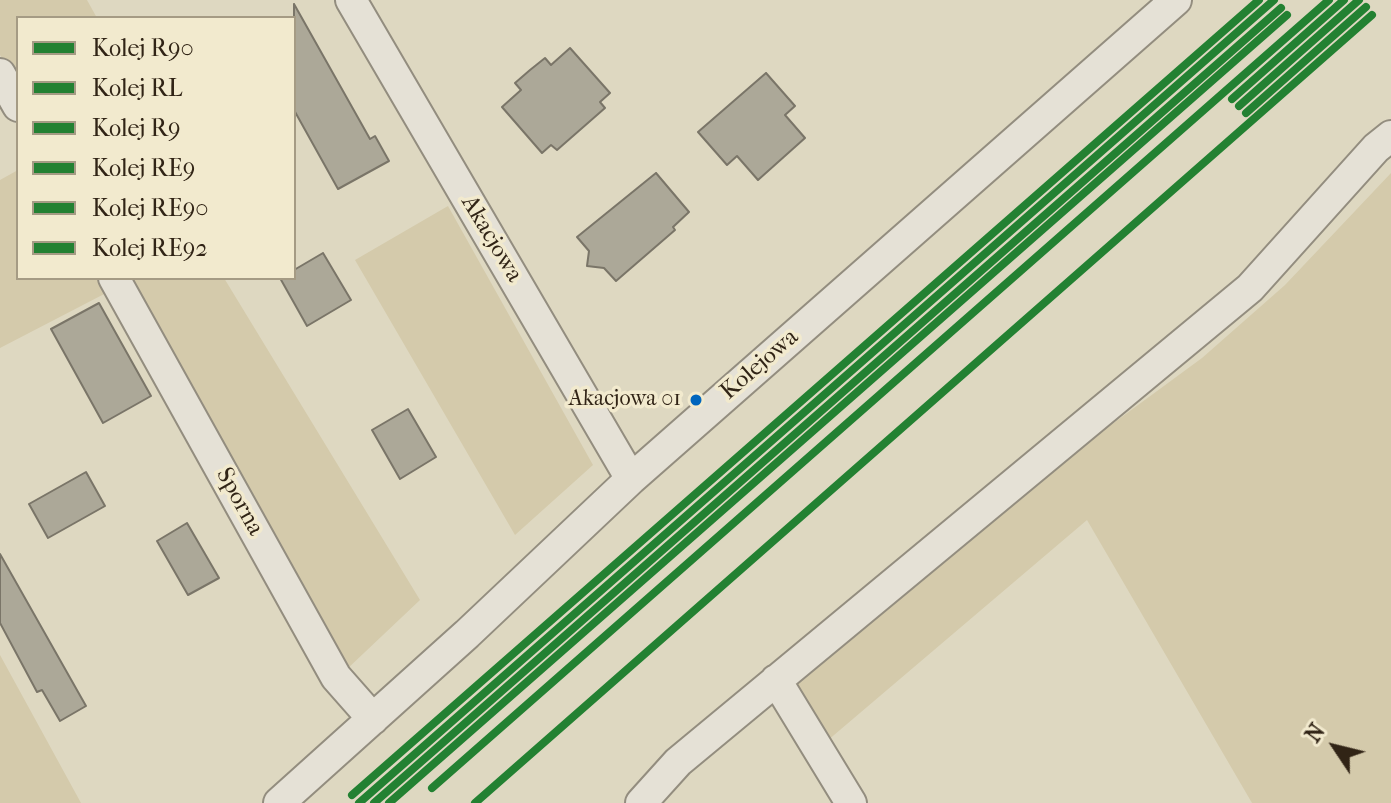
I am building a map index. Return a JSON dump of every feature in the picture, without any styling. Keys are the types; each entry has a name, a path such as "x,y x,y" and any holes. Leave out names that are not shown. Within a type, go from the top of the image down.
{"street":[{"name":"Akacjowa","path":"351,0 631,479"},
{"name":"Kolejowa","path":"279,803 631,479 1176,0"},
{"path":"0,74 16,102"},
{"path":"641,803 668,793 678,762 998,493 1250,288 1376,148 1391,136"},
{"name":"Sporna","path":"115,280 336,677 373,719"},
{"path":"776,680 851,803"}],"shaded area":[{"path":"0,0 87,0 96,16 16,16 16,83 0,55"},
{"path":"16,171 16,280 101,280 108,292 0,348 0,180"},
{"path":"1391,173 1391,803 1252,803 1087,520 827,741 791,685 1055,466 1202,358 1285,285"},
{"path":"448,206 593,465 515,535 355,260"},
{"path":"126,280 225,280 420,600 346,670"},
{"path":"0,655 81,803 0,803"}],"building":[{"path":"294,4 370,139 375,136 389,161 338,189 296,114"},
{"path":"570,48 610,93 600,102 605,108 557,150 551,145 542,153 502,107 521,90 515,83 545,58 551,65"},
{"path":"766,73 795,106 785,115 805,138 758,180 737,156 727,165 698,132"},
{"path":"656,173 689,212 673,227 675,230 616,281 604,268 587,266 589,251 577,237"},
{"path":"323,253 351,300 307,326 281,280 296,280 296,269"},
{"path":"99,303 151,396 103,423 51,329"},
{"path":"408,409 436,457 400,479 372,430"},
{"path":"86,472 105,506 48,538 29,504"},
{"path":"187,523 219,578 188,595 157,541"},
{"path":"0,554 86,706 60,721 42,690 37,692 0,623"}],"rail line":[{"name":"R9","path":"352,795 1259,0"},
{"name":"R90","path":"359,803 1274,0"},
{"name":"RE90","path":"432,788 1329,0"},
{"name":"R9","path":"1232,99 1344,0"},
{"name":"R90","path":"1239,106 1359,0"},
{"name":"RL","path":"1246,113 1366,7"},
{"name":"RL","path":"374,803 1281,8"},
{"name":"RE92","path":"389,803 1287,15"},
{"name":"RE9","path":"475,803 1372,15"}],"place":[{"name":"Akacjowa 01","path":"696,400"}]}
